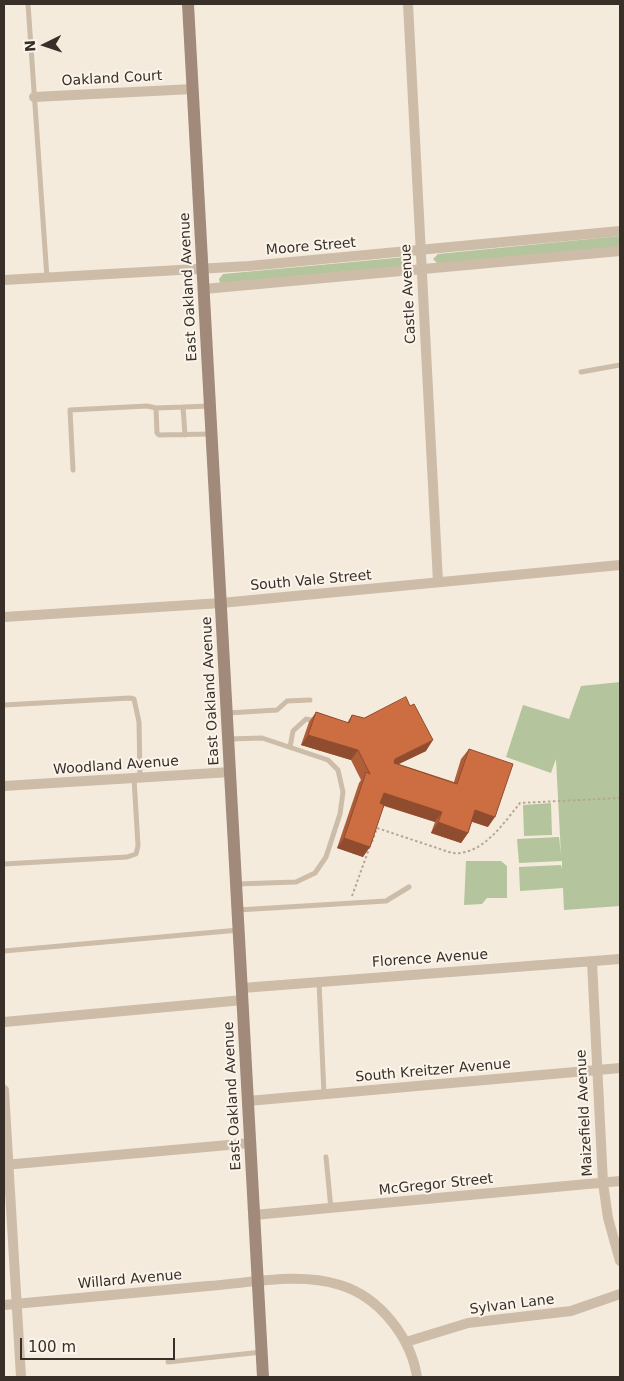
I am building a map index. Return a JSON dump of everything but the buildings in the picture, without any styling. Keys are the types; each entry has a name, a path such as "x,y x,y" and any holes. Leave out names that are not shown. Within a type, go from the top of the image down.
{"main road":[{"name":"East Oakland Avenue","path":"188,4 263,1377"}],"street":[{"name":"Castle Avenue","path":"408,4 438,582"},
{"name":"Oakland Court","path":"34,97 193,89"},
{"name":"Moore Street","path":"4,280 203,269 620,232"},
{"path":"204,289 620,251"},
{"name":"South Vale Street","path":"4,618 221,603 620,565"},
{"name":"Woodland Avenue","path":"4,786 231,772"},
{"name":"Florence Avenue","path":"4,1022 243,994 319,982 620,959"},
{"name":"Maizefield Avenue","path":"592,962 603,1183 610,1225 620,1260"},
{"name":"South Kreitzer Avenue","path":"248,1101 620,1068"},
{"path":"4,1090 6,1165 20,1377"},
{"path":"6,1165 250,1143"},
{"name":"McGregor Street","path":"254,1215 620,1181"},
{"path":"258,1282 302,1279 343,1286 377,1308 390,1320 406,1342 417,1377"},
{"name":"Willard Avenue","path":"4,1305 258,1282"},
{"name":"Sylvan Lane","path":"406,1342 468,1324 571,1310 620,1294"}],"lane":[{"path":"28,4 47,278"},
{"path":"581,372 620,365"},
{"path":"73,470 70,410 147,406 156,408 211,406"},
{"path":"182,407 185,435"},
{"path":"156,408 157,433 159,435 212,434"},
{"path":"4,705 120,698 134,699 139,722 136,854 127,857 4,864"},
{"path":"228,713 277,710 287,701 310,700"},
{"path":"290,747 293,731 306,719 324,723"},
{"path":"229,739 262,738 328,760 338,770 341,778 343,800 326,857 315,873 299,881 237,884"},
{"path":"238,910 386,901 409,887"},
{"path":"4,951 239,930"},
{"path":"319,982 324,1094"},
{"path":"326,1157 330,1209"},
{"path":"168,1362 262,1352"}],"path":[{"path":"350,903 377,828 452,853 461,854 485,842 500,828 520,803 620,798"}],"green space":[{"path":"620,236 620,247 438,264 433,259 438,254"},
{"path":"406,257 409,262 406,266 220,283 219,279 223,274"},
{"path":"620,682 620,906 564,910 563,888 520,891 519,867 561,865 562,869 562,861 519,863 517,839 559,837 561,855 556,759 551,773 506,757 523,705 569,719 581,686"},
{"path":"551,803 552,835 524,836 523,805"},
{"path":"466,861 501,861 507,866 507,898 487,898 482,904 464,905"}]}
